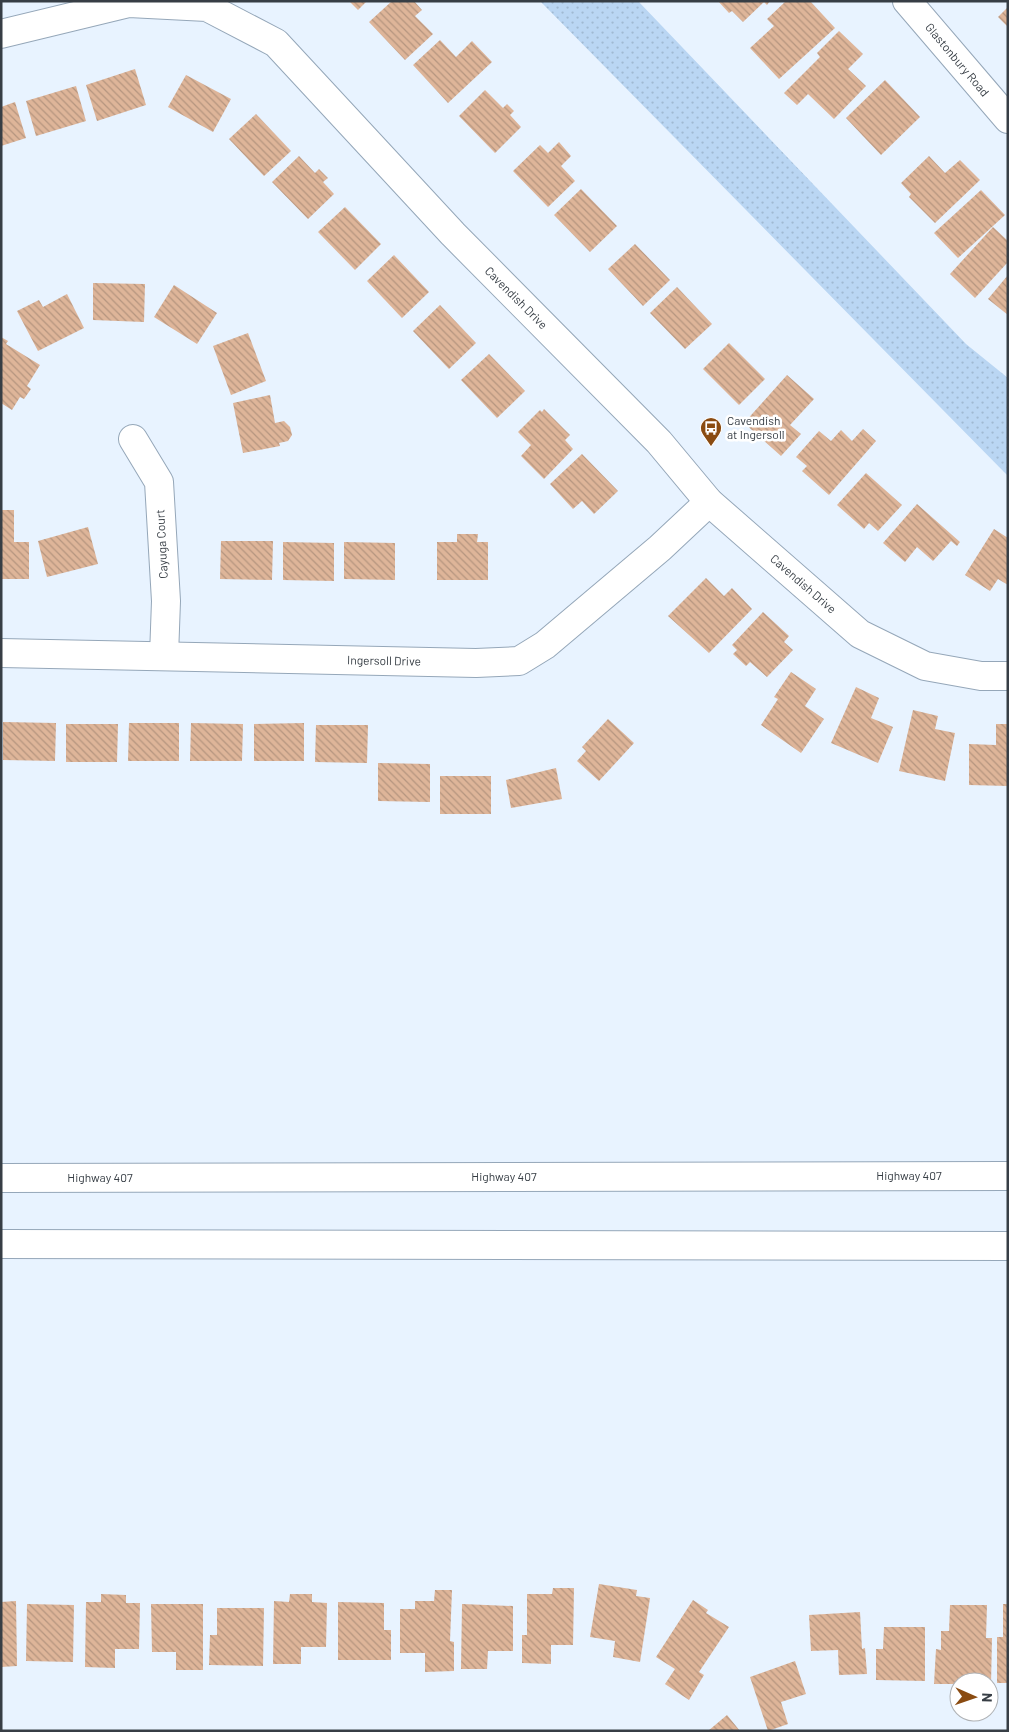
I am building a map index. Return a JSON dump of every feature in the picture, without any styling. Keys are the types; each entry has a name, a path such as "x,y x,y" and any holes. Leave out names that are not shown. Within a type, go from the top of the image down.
{"main road":[{"name":"Cavendish Drive","path":"1,34 129,3 207,7 276,43 452,234 660,442 709,502 860,634 926,666 982,676 1008,676"},
{"name":"Glastonbury Road","path":"912,3 1008,119"},
{"name":"Cayuga Court","path":"133,439 159,482 166,601 164,656"},
{"name":"Ingersoll Drive","path":"1,653 519,662 552,639 660,548 709,502"},
{"name":"Highway 407","path":"1,1178 1008,1176"},
{"path":"1,1244 1008,1246"}],"shaded area":[{"path":"540,1 638,1 966,344 1008,378 1008,476"}],"building":[{"path":"349,1 367,1 358,10"},
{"path":"392,1 414,1 422,10 415,16 433,34 405,60 369,22"},
{"path":"718,1 770,1 767,5 764,2 743,22 732,11 729,13"},
{"path":"786,1 810,1 835,28 779,79 750,48 774,26 767,19"},
{"path":"1008,7 1008,27 998,17"},
{"path":"839,31 863,54 848,69 866,86 834,119 808,94 797,105 784,93 820,57 817,53"},
{"path":"440,40 456,57 472,41 492,62 448,103 413,65"},
{"path":"135,69 146,105 97,121 86,85"},
{"path":"186,75 231,99 213,132 168,107"},
{"path":"885,80 920,117 881,155 846,118"},
{"path":"76,86 86,121 36,136 26,101"},
{"path":"485,90 503,108 507,104 514,111 510,115 521,127 495,153 459,116"},
{"path":"15,102 26,138 1,146 1,107"},
{"path":"256,114 291,151 264,176 229,139"},
{"path":"559,142 571,156 561,166 575,181 548,207 513,171 540,145 548,153"},
{"path":"299,156 315,173 319,169 328,178 323,182 334,194 308,219 272,182"},
{"path":"929,156 945,173 960,160 980,180 935,223 909,197 911,194 901,183"},
{"path":"581,189 617,226 590,252 554,215"},
{"path":"981,190 1005,215 958,258 934,233"},
{"path":"345,207 381,244 355,270 318,232"},
{"path":"993,227 1008,241 1008,262 975,298 950,274"},
{"path":"635,244 670,280 643,306 608,269"},
{"path":"394,255 429,292 402,318 367,281"},
{"path":"1008,275 1008,315 988,299"},
{"path":"93,283 145,284 144,322 93,320"},
{"path":"174,285 217,313 197,344 154,317"},
{"path":"677,287 712,324 685,349 650,313"},
{"path":"67,294 84,328 38,351 17,311 39,300 43,307"},
{"path":"440,305 476,343 449,369 413,331"},
{"path":"248,333 266,381 231,395 213,346"},
{"path":"1,337 8,341 6,344 40,365 27,386 31,389 24,399 20,397 12,410 1,403"},
{"path":"729,343 765,379 739,405 703,369"},
{"path":"489,354 525,391 497,418 461,380"},
{"path":"787,375 814,399 790,425 801,434 781,456 744,423"},
{"path":"270,395 275,423 284,421 290,427 292,435 288,441 279,443 280,446 243,453 233,403"},
{"path":"544,409 570,435 565,440 573,449 544,479 521,456 531,445 518,432 540,410 542,412"},
{"path":"863,429 876,441 829,495 802,471 807,466 796,457 819,431 831,441 841,430 852,441"},
{"path":"582,454 618,491 594,514 582,501 573,509 550,484"},
{"path":"866,473 902,505 878,531 869,523 864,529 837,505"},
{"path":"917,504 960,542 957,546 951,541 933,561 917,547 905,562 883,543"},
{"path":"1,510 14,510 14,542 29,542 29,579 1,579"},
{"path":"88,527 98,564 47,577 38,541"},
{"path":"994,529 1008,538 1008,585 998,579 990,591 965,575"},
{"path":"457,534 478,534 477,542 488,542 488,580 437,580 437,542 457,542"},
{"path":"221,541 273,541 272,580 220,579"},
{"path":"283,542 334,543 334,581 283,580"},
{"path":"344,542 395,543 395,580 344,579"},
{"path":"706,578 724,596 732,588 752,609 709,653 668,616"},
{"path":"763,612 789,636 784,642 793,650 767,677 750,662 746,666 733,654 737,650 732,645"},
{"path":"791,672 816,689 805,706 824,719 801,753 761,725 778,699 774,697"},
{"path":"856,687 879,698 871,718 893,727 878,763 831,743"},
{"path":"913,710 938,716 935,729 955,733 945,781 899,771"},
{"path":"608,719 634,743 599,781 577,761 586,751 582,747"},
{"path":"3,722 56,723 55,761 3,760"},
{"path":"129,723 179,723 179,761 128,761"},
{"path":"191,723 243,724 242,761 190,761"},
{"path":"304,723 304,761 254,761 254,724"},
{"path":"66,724 118,724 117,762 66,762"},
{"path":"996,724 1008,724 1008,786 969,785 969,744 996,745"},
{"path":"316,725 368,725 367,763 315,762"},
{"path":"378,763 430,764 430,802 378,801"},
{"path":"556,768 562,799 511,808 506,780"},
{"path":"440,776 491,776 491,814 440,814"},
{"path":"599,1584 637,1590 636,1596 650,1598 640,1662 613,1657 615,1641 590,1637"},
{"path":"553,1588 574,1588 573,1645 551,1645 551,1664 522,1663 522,1635 527,1635 527,1594 552,1594"},
{"path":"435,1590 452,1590 450,1641 454,1642 454,1671 425,1672 425,1653 400,1653 400,1609 415,1609 415,1601 434,1601"},
{"path":"101,1594 126,1595 126,1603 140,1603 139,1649 115,1649 115,1668 85,1667 86,1602 101,1602"},
{"path":"290,1594 312,1594 312,1602 327,1603 326,1647 301,1647 301,1664 273,1664 274,1601 289,1602"},
{"path":"693,1600 708,1610 706,1613 729,1627 699,1672 704,1675 689,1700 665,1684 675,1669 656,1657"},
{"path":"16,1601 17,1666 1,1667 1,1602"},
{"path":"338,1602 384,1603 384,1630 391,1630 391,1660 338,1660"},
{"path":"27,1604 74,1605 73,1662 26,1661"},
{"path":"151,1604 203,1604 203,1670 176,1670 176,1652 152,1652"},
{"path":"462,1604 513,1606 513,1651 488,1651 487,1669 461,1669"},
{"path":"1003,1604 1008,1604 1008,1683 999,1683 999,1672 997,1672 997,1637 1003,1637"},
{"path":"950,1605 987,1605 986,1638 992,1638 991,1672 949,1672 949,1684 934,1684 936,1649 941,1650 941,1631 949,1631"},
{"path":"217,1608 264,1608 263,1666 209,1665 210,1635 217,1635"},
{"path":"860,1612 862,1649 865,1648 867,1674 839,1675 838,1650 811,1651 809,1615"},
{"path":"884,1627 925,1627 925,1681 876,1680 876,1649 883,1649"},
{"path":"795,1661 806,1694 781,1702 788,1724 768,1731 750,1677"},
{"path":"727,1715 740,1731 708,1731"}],"place":[{"name":"Cavendish at Ingersoll","path":"711,447"}]}
